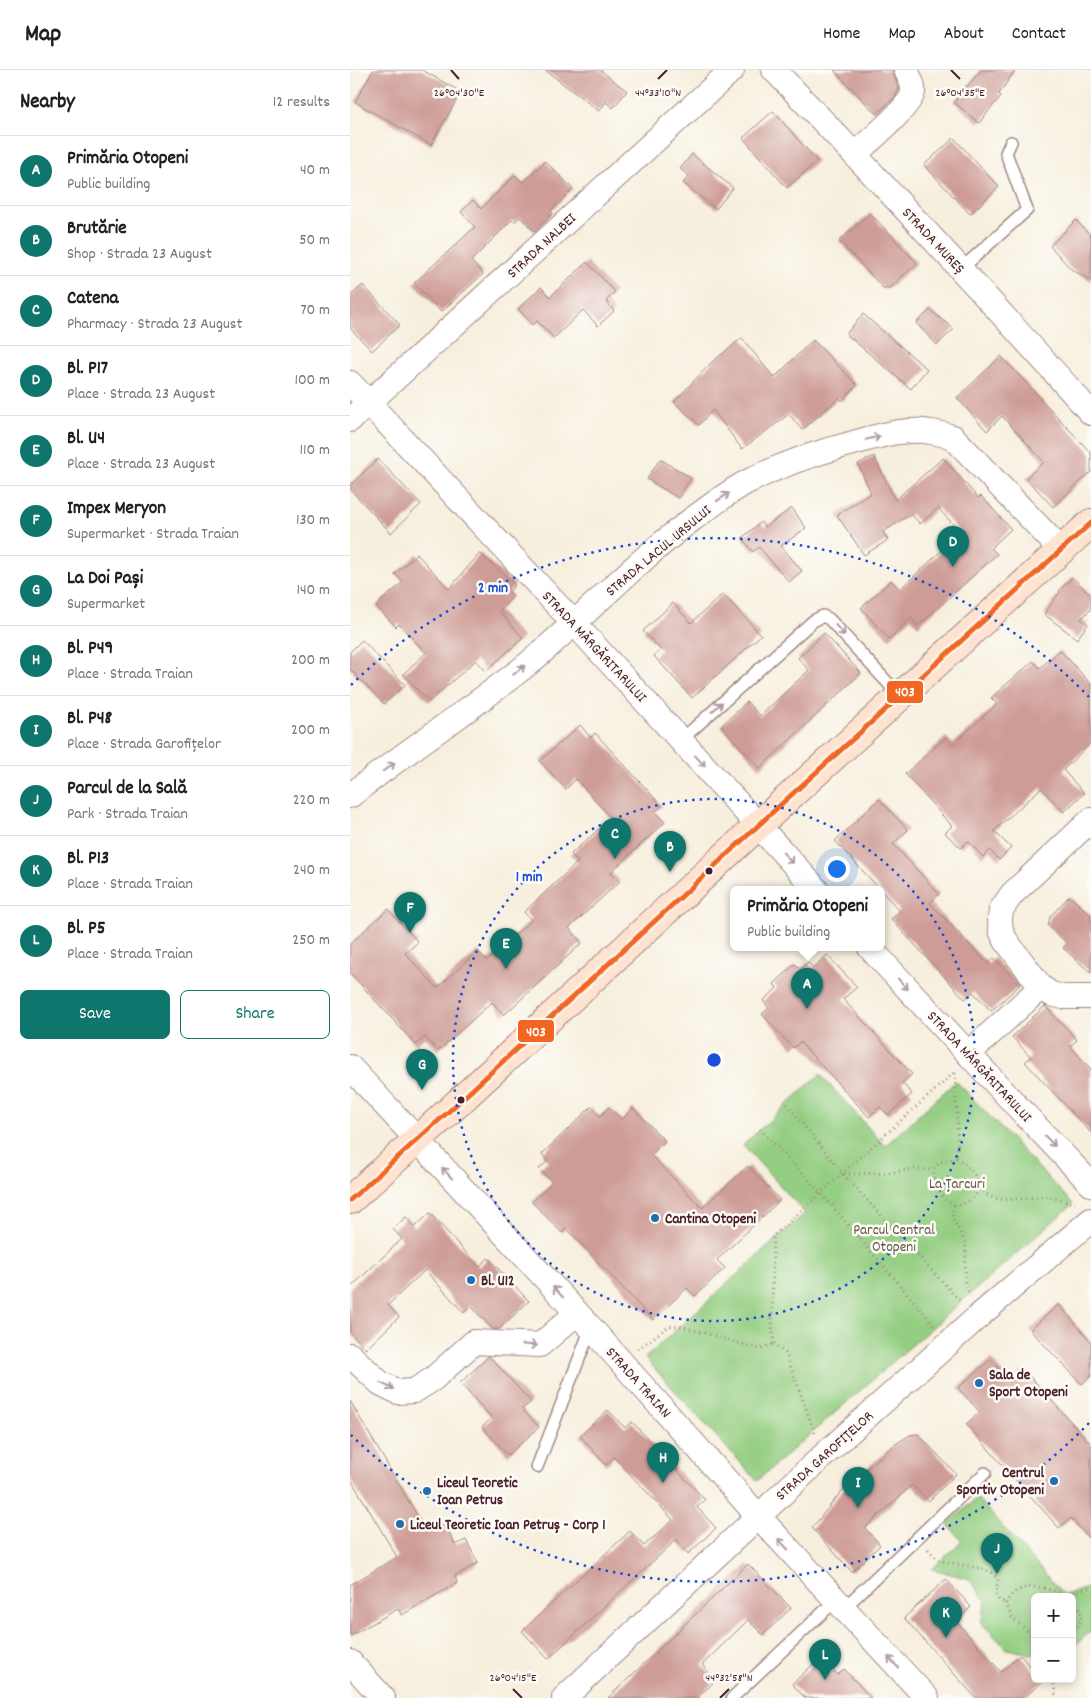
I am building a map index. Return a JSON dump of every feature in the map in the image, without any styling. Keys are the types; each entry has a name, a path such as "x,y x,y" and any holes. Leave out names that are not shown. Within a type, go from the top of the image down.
{"main road":[{"path":"350,1200 1091,523"}],"street":[{"name":"STRADA NALBEI","path":"350,420 732,70"},
{"name":"STRADA MUREȘ","path":"774,70 855,154 1091,413"},
{"path":"855,154 906,105 913,93 912,84 906,70"},
{"name":"STRADA MĂRGĂRITARULUI","path":"350,383 573,622 813,886"},
{"name":"STRADA LACUL URSULUI","path":"350,796 492,692 530,661 671,536 712,504 746,483 784,465 828,450 904,432 930,431 953,437 1061,550"},
{"path":"1091,820 1012,894 1001,910 1000,920 1001,931 1021,962 1041,987 1051,994 1062,997 1091,997"},
{"name":"STRADA MĂRGĂRITARULUI","path":"873,951 1088,1202"},
{"path":"965,1061 1041,987"},
{"name":"STRADA TRAIAN","path":"350,1067 584,1321 839,1605 927,1698"},
{"name":"STRADA GAROFIȚELOR","path":"564,1698 826,1453 950,1342 1088,1202"},
{"path":"350,1355 380,1383 398,1392 414,1391 433,1379 474,1342 540,1345 584,1321"},
{"path":"350,1662 383,1698"}],"lane":[{"path":"961,269 1027,210 1006,153 1011,142"},
{"path":"681,740 813,621 823,616 829,619 900,696"},
{"path":"537,1467 584,1321"},
{"path":"739,1696 839,1605 917,1538 985,1472"}],"path":[{"path":"956,1158 965,1061"},
{"path":"826,1453 813,1430 786,1354 774,1344 772,1323 773,1236 965,1061"},
{"path":"787,1104 843,1174 960,1302 978,1312"},
{"path":"760,1129 821,1193 950,1342"},
{"path":"956,1158 974,1172 978,1181 978,1190 973,1198 961,1205 948,1202 934,1182 933,1170 940,1162 956,1158"},
{"path":"843,1174 886,1173 914,1169 933,1170"},
{"path":"978,1190 992,1197 1006,1200 1047,1196 1073,1204 1088,1202"},
{"path":"954,1204 952,1217 966,1243 965,1282 978,1312"},
{"path":"621,1362 669,1326 680,1326 759,1348 774,1344"},
{"path":"917,1538 938,1560 983,1569 993,1573 998,1579 996,1595 999,1600 1006,1603 1012,1618 1031,1634"},
{"path":"1006,1603 1009,1596 1022,1588 1035,1586 1047,1588 1058,1593"},
{"path":"1074,1593 1091,1587"},
{"path":"1076,1605 1081,1609 1081,1621 1076,1628"},
{"path":"1054,1683 1056,1698"}],"green space":[{"name":"Parcul Central Otopeni","path":"820,1074 885,1146 956,1081 1073,1204 757,1481 645,1358 805,1213 743,1145"},
{"path":"977,1498 1062,1593 1031,1593 1031,1654 1007,1649 981,1623 986,1601 969,1579 932,1569 962,1541 947,1524"},
{"path":"1091,1587 1091,1631 1076,1644 1076,1593 1071,1593"}],"building":[{"path":"373,70 422,70 461,92 431,145 355,102"},
{"path":"545,70 600,70 627,91 613,108 606,102 599,111"},
{"path":"834,70 892,70 899,89 895,97 876,114"},
{"path":"981,70 1015,70 999,94 1001,96 979,123 954,102"},
{"path":"773,111 817,161 787,188 743,138"},
{"path":"954,138 999,187 970,214 924,165"},
{"path":"692,154 733,188 716,209 683,183 689,176 680,169"},
{"path":"545,161 573,189 551,211 553,213 535,232 520,217 514,222 512,220 471,261 483,274 441,312 414,283 475,227 461,212 473,200 481,209 515,175 523,183"},
{"path":"870,213 917,263 890,288 883,288 839,241"},
{"path":"1076,220 1091,236 1091,281 1071,269 1050,246"},
{"path":"587,262 615,292 606,301 614,311 598,326 583,310 554,338 537,321 533,325 518,309 541,287 550,297"},
{"path":"363,285 400,325 372,351 350,328 350,296"},
{"path":"930,310 954,329 937,345 916,323"},
{"path":"863,314 927,369 911,389 846,334"},
{"path":"742,338 774,378 813,340 857,385 842,401 839,398 802,430 789,414 742,449 713,410 699,425 674,402 711,363"},
{"path":"1001,356 1091,453 1091,472 1053,507 1026,478 1044,462 1002,416 987,431 957,398"},
{"path":"874,456 895,500 943,458 978,498 981,496 1011,529 991,548 997,554 918,626 911,618 889,639 861,608 891,580 900,589 961,533 938,508 920,524 911,514 883,532 888,540 864,555 837,515 871,493 858,464"},
{"path":"378,459 421,504 391,533 350,489 350,485"},
{"path":"660,459 691,478 678,498 647,479"},
{"path":"792,508 806,528 781,546 802,571 789,582 759,547 753,552 742,538 761,522 765,527"},
{"path":"480,553 515,585 509,592 513,596 499,611 523,638 486,671 476,660 429,702 403,674 426,653 399,624 396,627 376,606 403,582 395,574 417,554 449,589"},
{"path":"1072,577 1091,595 1091,609 1081,619 1088,624 1077,639 1044,614 1059,591"},
{"path":"723,594 761,635 692,698 654,656 661,650 643,631 673,603 691,623"},
{"path":"824,633 861,673 760,768 721,726 747,702 760,716 809,670 798,658"},
{"path":"362,640 405,685 384,704 350,669 350,652"},
{"path":"1060,650 1091,684 1091,743 1063,770 1084,793 1064,812 1041,788 994,831 1011,848 999,860 990,850 983,857 968,841 961,848 945,833 952,826 905,774 946,737 953,744 997,704 991,698 1033,661 1040,668"},
{"path":"580,725 591,738 595,733 662,806 655,812 665,822 611,872 620,881 569,928 582,943 504,1015 492,1002 438,1051 425,1037 416,1045 350,973 350,944 388,909 418,942 405,953 437,988 478,951 487,961 531,920 524,912 578,862 571,854 611,818 576,779 566,789 540,761"},
{"path":"879,799 908,830 893,844 939,894 930,903 988,964 994,958 1020,985 991,1011 973,992 965,999 891,919 900,911 885,895 885,886 877,886 835,841"},
{"path":"1069,896 1091,915 1091,973 1063,948 1067,943 1048,926 1050,917"},
{"path":"827,955 857,987 843,999 912,1074 902,1083 912,1094 888,1115 880,1107 869,1117 800,1042 793,1048 762,1014 769,1008 763,1001 777,988 774,984 795,964 800,969 808,962 813,968"},
{"path":"1045,1006 1077,1040 1070,1046 1091,1069 1091,1133 1025,1062 1031,1057 1012,1037"},
{"name":"Cantina Otopeni","path":"591,1107 600,1116 609,1107 622,1120 633,1108 665,1141 651,1155 702,1208 748,1166 780,1200 717,1260 725,1268 695,1296 687,1288 653,1320 566,1228 562,1233 532,1202 552,1182 539,1169 548,1161 542,1154"},
{"name":"Bl. U12","path":"430,1213 479,1267 488,1258 529,1301 499,1329 493,1329 471,1306 464,1313 425,1270 388,1305 399,1317 366,1349 350,1332 350,1288 402,1239 393,1229 406,1217 415,1227"},
{"path":"1059,1304 1091,1342 1091,1376 1082,1384 1030,1330"},
{"path":"489,1356 531,1402 522,1409 539,1427 508,1455 482,1427 492,1418 460,1383"},
{"name":"Centrul Sportiv Otopeni","path":"991,1359 1011,1382 1024,1370 1091,1444 1091,1541 1071,1518 1059,1528 966,1424 980,1412 958,1388"},
{"name":"Liceul Teoretic Ioan Petruș - Corp 1","path":"350,1401 425,1529 443,1519 455,1545 466,1540 478,1563 455,1576 457,1583 402,1615 398,1609 350,1636 350,1585 397,1557 350,1478"},
{"path":"608,1410 625,1428 632,1422 705,1500 697,1507 716,1528 688,1554 676,1540 548,1659 522,1631 630,1531 644,1546 673,1520 614,1457 606,1465 580,1436"},
{"path":"918,1434 956,1474 929,1501 912,1485 865,1528 880,1545 852,1572 812,1528 841,1492 867,1468 894,1445 910,1435"},
{"path":"748,1564 791,1608 763,1635 748,1620 702,1665 716,1680 697,1698 608,1698"},
{"path":"946,1579 971,1607 956,1621 1001,1672 1020,1655 1031,1667 1031,1683 1041,1683 1024,1698 976,1698 904,1618"},
{"path":"821,1657 838,1675 844,1669 871,1698 805,1698 792,1684"}],"transit line":[{"name":"403","path":"350,1200 1091,523"}],"place":[{"name":"Bl. P17","path":"953,567"},
{"name":"Catena","path":"615,859"},
{"name":"Brutărie","path":"670,872"},
{"name":"Impex Meryon","path":"410,933"},
{"name":"Bl. U4","path":"506,969"},
{"name":"Primăria Otopeni","path":"807,1009"},
{"name":"La Doi Pași","path":"422,1090"},
{"name":"Cantina Otopeni","path":"655,1218"},
{"name":"Bl. U12","path":"471,1280"},
{"name":"Sala de Sport Otopeni","path":"979,1383"},
{"name":"Centrul Sportiv Otopeni","path":"1054,1481"},
{"name":"Bl. P49","path":"663,1483"},
{"name":"Liceul Teoretic Ioan Petrus","path":"427,1491"},
{"name":"Bl. P48","path":"858,1508"},
{"name":"Liceul Teoretic Ioan Petruș - Corp 1","path":"400,1524"},
{"name":"Parcul de la Sală","path":"997,1574"},
{"name":"Bl. P13","path":"946,1638"},
{"name":"Bl. P5","path":"825,1680"}],"park label":[{"name":"La Țarcuri","path":"957,1183"}]}
